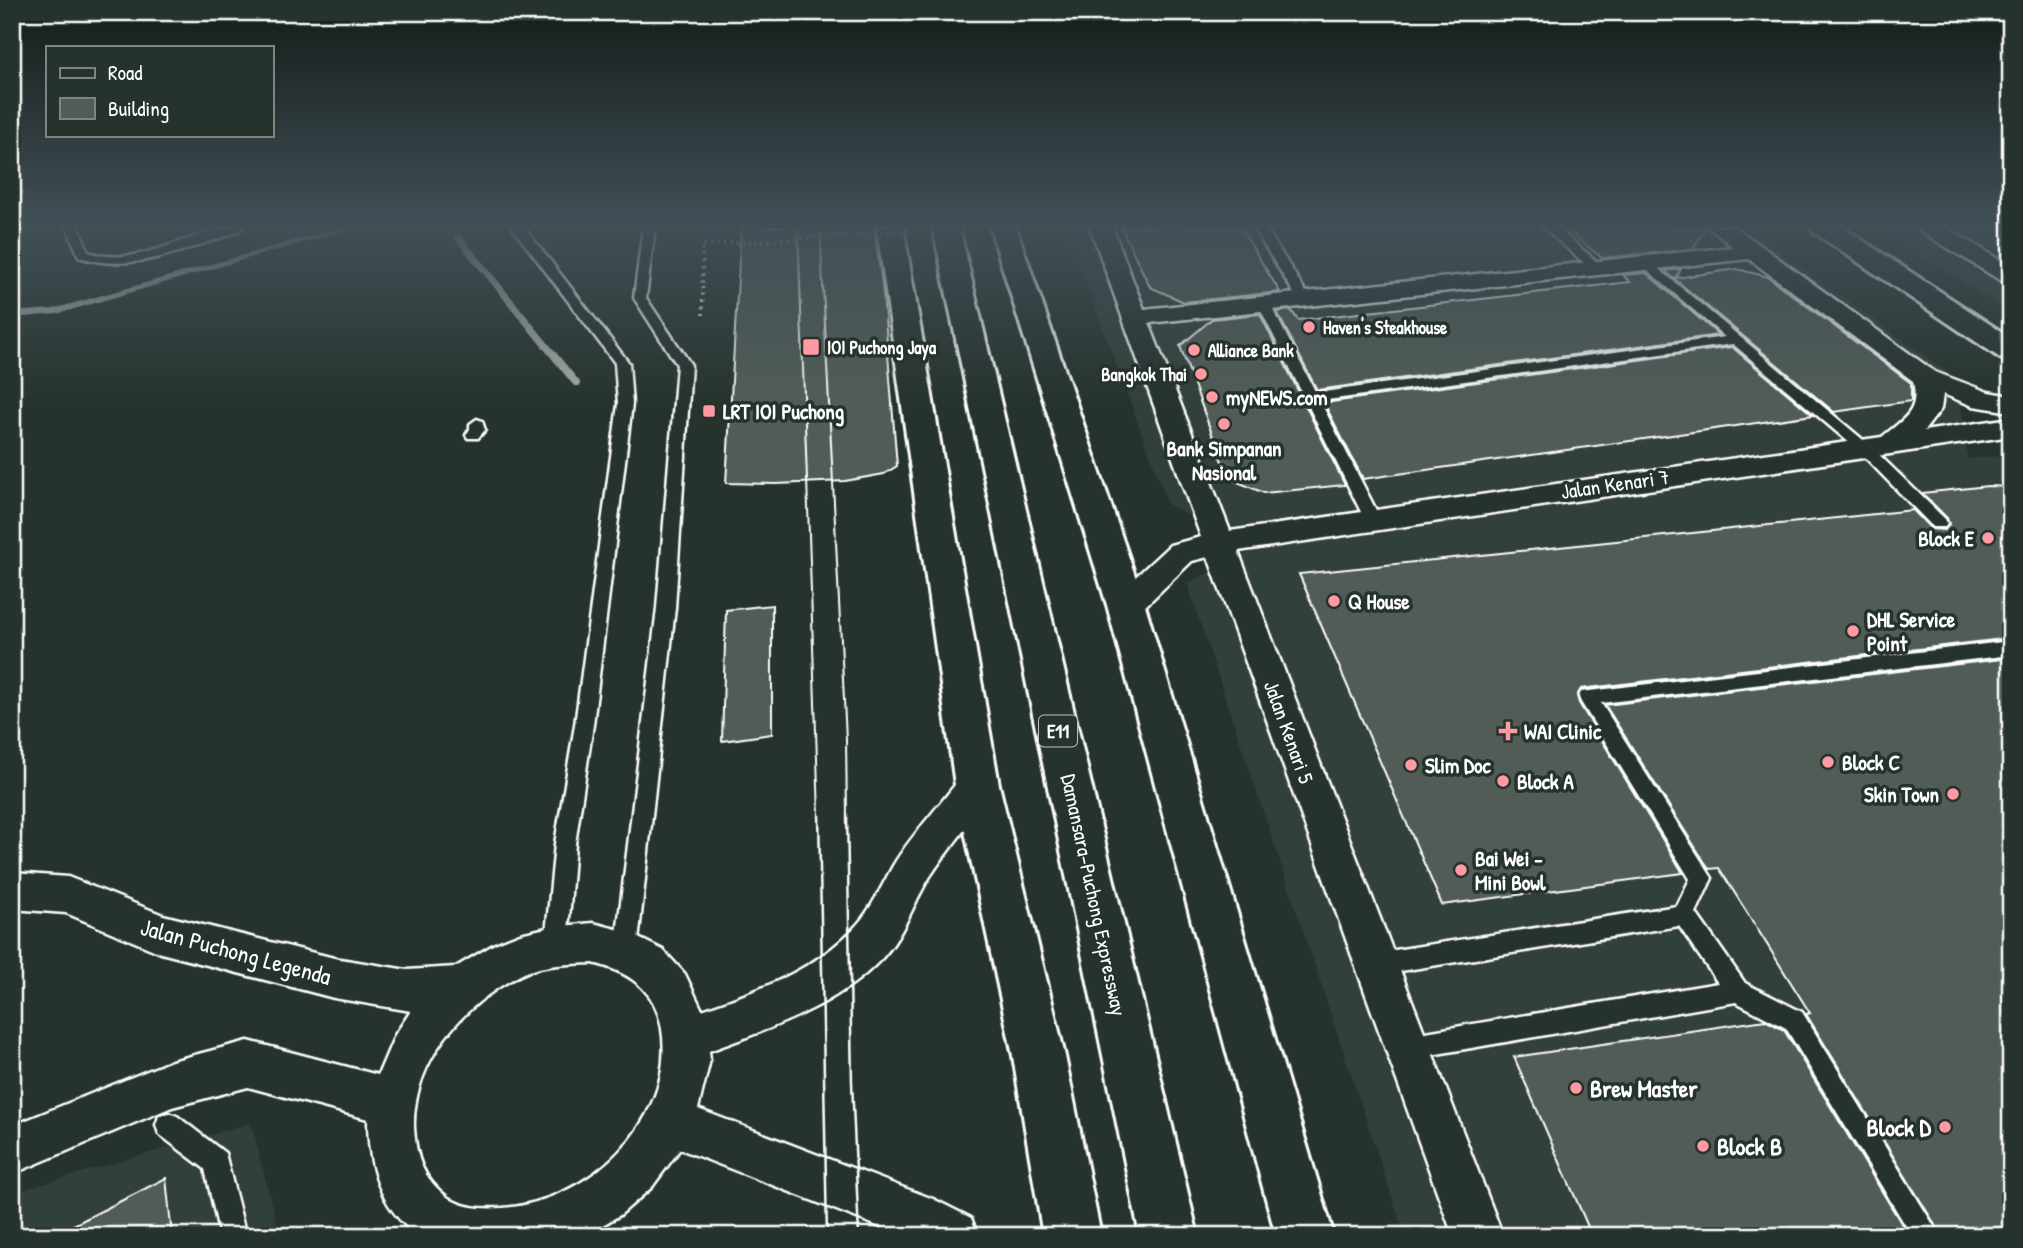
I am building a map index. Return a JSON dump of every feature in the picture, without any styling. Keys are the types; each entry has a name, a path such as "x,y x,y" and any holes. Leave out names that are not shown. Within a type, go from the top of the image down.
{"main road":[{"path":"899,285 976,785 1039,1056 1072,1236"},
{"name":"Damansara–Puchong Expressway","path":"959,285 1169,1236"},
{"path":"1022,285 1126,605 1306,1236"},
{"path":"1911,285 2011,352"}],"street":[{"name":"Jalan Kenari 5","path":"1123,285 1478,1236"},
{"path":"1135,317 1445,285"},
{"path":"1799,285 1926,378 1983,400 2011,404"},
{"path":"1877,445 1928,409 1932,397 1926,378"},
{"name":"Jalan Kenari 7","path":"1126,605 1156,573 1181,553 1219,542 1877,445 2011,428"},
{"path":"1952,436 1999,442 2011,447"},
{"path":"688,1037 782,1000 824,978 862,951 887,920 916,866 976,785"},
{"name":"Jalan Puchong Legenda","path":"12,891 68,895 161,934 334,978 407,991 464,987"},
{"path":"593,943 626,951 657,970 678,999 688,1037 688,1064 682,1092 670,1122 642,1163 604,1198 559,1230 510,1235 464,1232 427,1214 402,1184 390,1144 391,1102 406,1059 425,1029 464,987 509,958 556,944 593,943"},
{"path":"12,1150 172,1084 248,1064 391,1102"},
{"path":"670,1122 916,1216 953,1236"}],"lane":[{"path":"556,944 565,844 586,712 624,393 622,363 563,285"},
{"path":"626,951 666,608 684,365 640,298 642,285"},
{"path":"1296,285 1305,300"},
{"path":"1673,285 1737,339 1877,445 1939,523"},
{"path":"1264,304 1373,520"},
{"path":"1313,398 1737,339"},
{"path":"1684,915 1701,878 1588,697 2011,648"},
{"path":"1376,964 1684,915"},
{"path":"1684,915 1737,991 1794,1020 1927,1236"},
{"path":"1408,1047 1737,991"},
{"path":"168,1125 216,1162 233,1236"}],"path":[{"path":"703,285 703,315"}],"shaded area":[{"path":"1087,285 1827,285 1958,380 1968,459 2011,454 2011,1236 1405,1236 1187,583 1253,551 1168,504"},
{"path":"1967,285 2011,285 2011,314"},
{"path":"251,1123 280,1236 12,1236 12,1193"}],"building":[{"name":"IOI Puchong Jaya","path":"738,285 882,285 897,466 884,474 845,481 726,483"},
{"path":"1276,285 1280,292 1184,302 1150,287"},
{"path":"1602,285 1660,285 1719,335 1317,390 1277,312 1291,310 1298,320"},
{"path":"1682,285 1779,285 1911,383 1911,401 1834,412"},
{"path":"1260,314 1345,485 1264,493 1228,478 1180,346 1212,319"},
{"path":"1732,347 1813,415 1363,479 1324,403"},
{"name":"Block A","path":"1988,486 2011,487 2011,638 1581,689 1577,696 1579,703 1683,873 1442,905 1299,574 1913,510 1931,529 1945,530 1949,524 1947,518 1922,493"},
{"path":"772,605 772,734 722,741 726,610"},
{"path":"2011,658 2011,1226 1942,1236 1806,1014 1810,1013 1719,868 1709,869 1605,705"},
{"name":"Block B","path":"1765,1020 1784,1030 1909,1236 1592,1236 1514,1057"},
{"path":"166,1178 172,1236 52,1236"}],"waterway":[{"path":"12,315 54,312 148,285"},
{"path":"497,285 577,384"}],"tram line":[{"path":"800,285 819,815"},
{"path":"823,285 846,739 847,815"},
{"path":"819,814 827,1236"},
{"path":"847,814 852,1082 859,1236"}],"place":[{"name":"Haven's Steakhouse","path":"1309,327"},
{"name":"IOI Puchong Jaya","path":"811,347"},
{"name":"Alliance Bank","path":"1194,350"},
{"name":"Bangkok Thai","path":"1201,374"},
{"name":"myNEWS.com","path":"1212,397"},
{"name":"LRT IOI Puchong","path":"709,411"},
{"name":"Bank Simpanan Nasional","path":"1224,424"},
{"name":"Block E","path":"1988,538"},
{"name":"Q House","path":"1334,601"},
{"name":"DHL Service Point","path":"1853,631"},
{"name":"WAI Clinic","path":"1508,731"},
{"name":"Block C","path":"1828,762"},
{"name":"Slim Doc","path":"1411,765"},
{"name":"Block A","path":"1503,781"},
{"name":"Skin Town","path":"1953,794"},
{"name":"Bai Wei - Mini Bowl","path":"1461,870"},
{"name":"Brew Master","path":"1576,1088"},
{"name":"Block D","path":"1945,1127"},
{"name":"Block B","path":"1703,1146"}]}
